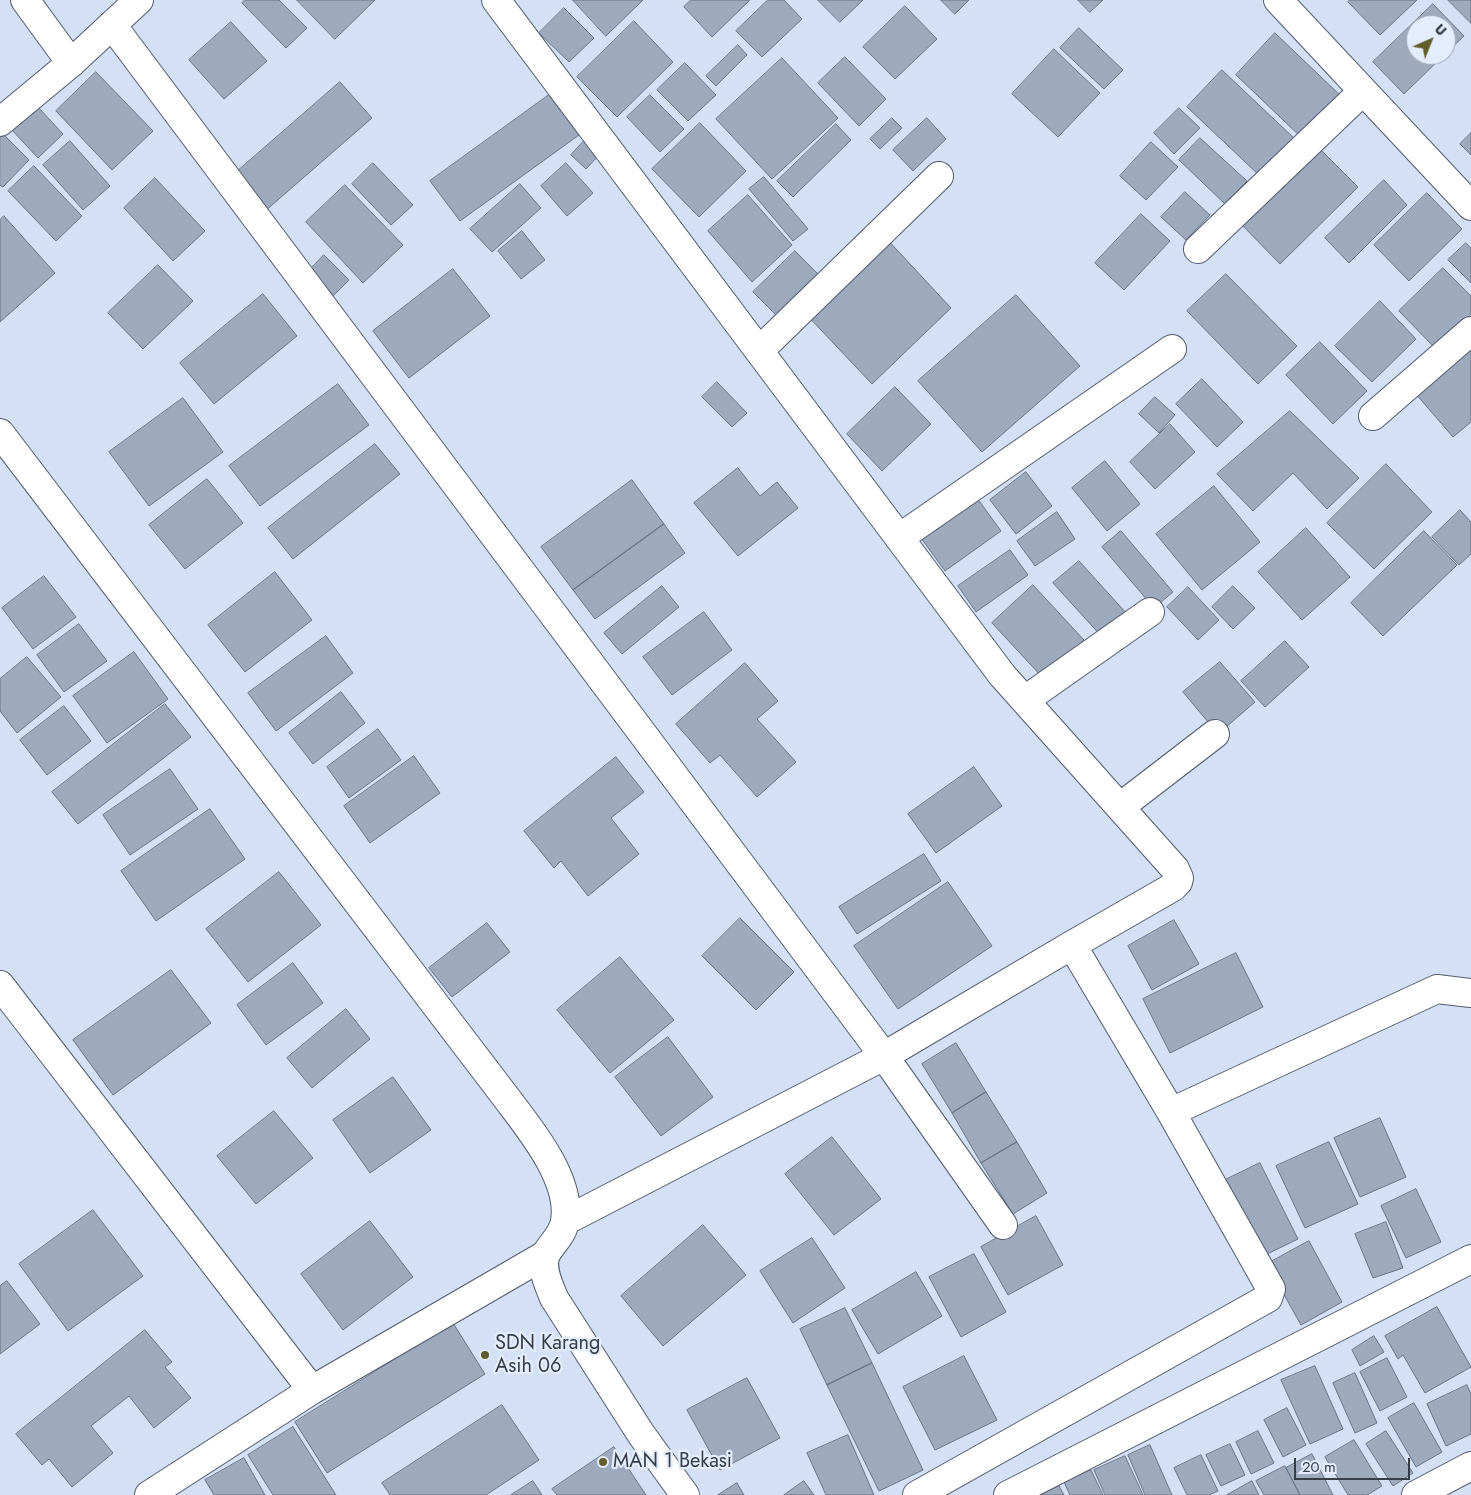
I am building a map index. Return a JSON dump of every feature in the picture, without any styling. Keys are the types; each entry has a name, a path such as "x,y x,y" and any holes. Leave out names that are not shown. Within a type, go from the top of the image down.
{"street":[{"path":"26,0 71,63"},
{"path":"0,122 71,63 138,0"},
{"path":"496,0 1002,674 1175,869 1179,878 1173,887 884,1056 565,1221"},
{"path":"1278,0 1471,206"},
{"path":"112,25 884,1056 1004,1225"},
{"path":"1198,248 1363,91"},
{"path":"759,351 939,176"},
{"path":"1373,416 1471,331"},
{"path":"899,538 1172,349"},
{"path":"0,433 530,1129 548,1156 565,1196 565,1221 559,1236 546,1255 312,1390 148,1495"},
{"path":"1025,700 1150,612"},
{"path":"1120,808 1215,734"},
{"path":"917,1495 1268,1298 1271,1289 1171,1112 1072,945"},
{"path":"0,985 312,1390"},
{"path":"1171,1112 1437,989 1471,993"},
{"path":"546,1255 544,1276 554,1298 641,1434 685,1495"},
{"path":"1008,1495 1471,1259"},
{"path":"1416,1495 1471,1466"}],"building":[{"path":"245,0 279,0 307,28 286,48 242,3"},
{"path":"297,0 375,0 335,39"},
{"path":"573,0 643,0 606,36"},
{"path":"691,0 750,0 712,37 684,7"},
{"path":"768,0 784,0 802,19 762,57 736,31"},
{"path":"818,0 863,0 840,22"},
{"path":"941,0 969,0 955,14"},
{"path":"1078,0 1103,0 1090,12"},
{"path":"1350,0 1417,0 1380,35 1348,2"},
{"path":"1448,0 1471,0 1471,23"},
{"path":"1433,4 1444,15 1422,15"},
{"path":"905,6 937,39 895,79 863,47"},
{"path":"564,8 594,38 569,62 539,33"},
{"path":"634,21 673,62 617,117 577,77"},
{"path":"231,22 267,61 224,99 189,60"},
{"path":"1079,28 1123,70 1104,89 1060,48"},
{"path":"1456,28 1464,36 1456,44"},
{"path":"1406,30 1406,65 1434,65 1404,94 1373,62"},
{"path":"1275,33 1343,98 1304,140 1236,75"},
{"path":"738,45 747,55 716,86 706,76"},
{"path":"1054,49 1100,93 1058,137 1012,94"},
{"path":"845,57 886,99 859,126 818,83"},
{"path":"782,58 838,118 772,179 716,119"},
{"path":"685,63 716,95 688,121 657,90"},
{"path":"1222,70 1296,140 1261,177 1187,107"},
{"path":"96,72 153,131 112,170 56,111"},
{"path":"340,82 372,118 264,212 232,176"},
{"path":"549,95 579,135 460,221 430,181"},
{"path":"650,95 684,129 660,152 627,117"},
{"path":"37,106 63,134 38,158 11,129"},
{"path":"1179,108 1200,128 1174,154 1154,133"},
{"path":"892,118 902,128 880,149 870,139"},
{"path":"927,118 946,139 913,171 893,150"},
{"path":"700,123 746,171 699,217 652,169"},
{"path":"836,124 851,140 793,197 777,181"},
{"path":"0,131 29,160 3,187 0,185"},
{"path":"1471,133 1471,155 1460,144"},
{"path":"1200,138 1247,181 1225,204 1179,160"},
{"path":"70,141 110,186 83,210 43,165"},
{"path":"584,141 599,155 586,169 571,155"},
{"path":"1151,142 1178,167 1146,200 1120,176"},
{"path":"1317,146 1358,187 1280,264 1239,222"},
{"path":"373,163 413,205 391,225 352,184"},
{"path":"566,163 593,193 567,216 541,186"},
{"path":"34,166 82,216 56,241 8,191"},
{"path":"764,177 808,229 793,241 749,189"},
{"path":"155,178 205,231 173,261 124,208"},
{"path":"1384,180 1407,205 1349,263 1325,238"},
{"path":"520,184 541,208 492,252 470,229"},
{"path":"345,185 403,245 363,283 306,222"},
{"path":"1185,192 1210,215 1186,240 1161,217"},
{"path":"1427,193 1462,229 1409,281 1374,245"},
{"path":"748,195 792,245 752,282 708,231"},
{"path":"1141,214 1170,241 1124,290 1095,263"},
{"path":"4,216 55,273 0,322 0,220"},
{"path":"522,231 545,260 521,279 498,251"},
{"path":"884,236 951,308 872,384 804,312"},
{"path":"1466,243 1471,248 1471,283 1448,260"},
{"path":"795,251 818,274 776,315 753,292"},
{"path":"324,255 349,280 330,299 305,275"},
{"path":"158,265 193,301 143,349 108,313"},
{"path":"1443,268 1471,296 1471,314 1436,349 1399,311"},
{"path":"453,269 490,316 409,378 373,331"},
{"path":"1226,274 1297,346 1258,384 1187,311"},
{"path":"263,294 297,336 214,404 180,363"},
{"path":"1016,295 1080,366 982,452 918,381"},
{"path":"1380,301 1416,339 1372,382 1335,346"},
{"path":"1320,342 1367,391 1333,424 1286,375"},
{"path":"1471,346 1471,422 1453,437 1415,393"},
{"path":"1202,379 1243,422 1217,447 1176,404"},
{"path":"717,382 747,413 732,427 702,397"},
{"path":"338,384 369,425 260,506 229,466"},
{"path":"895,387 931,424 882,471 847,434"},
{"path":"1155,397 1175,415 1159,433 1139,414"},
{"path":"183,398 223,452 149,506 109,452"},
{"path":"1290,411 1359,478 1327,509 1293,473 1253,511 1217,474"},
{"path":"1170,424 1195,452 1155,489 1130,462"},
{"path":"375,444 400,474 293,559 268,528"},
{"path":"1105,461 1140,504 1107,531 1072,488"},
{"path":"1386,464 1432,512 1374,569 1327,523"},
{"path":"738,468 760,496 777,482 798,508 738,556 694,503"},
{"path":"1026,472 1052,506 1016,534 990,500"},
{"path":"207,479 243,523 185,569 149,525"},
{"path":"632,480 664,524 573,590 541,547"},
{"path":"1214,486 1260,542 1202,590 1156,534"},
{"path":"977,498 1001,531 945,571 921,538"},
{"path":"1460,510 1471,522 1471,554 1459,565 1432,537"},
{"path":"1057,512 1075,539 1035,566 1017,541"},
{"path":"664,524 685,553 595,619 573,590"},
{"path":"1306,528 1350,577 1302,620 1258,572"},
{"path":"1121,531 1173,592 1154,608 1102,547"},
{"path":"1424,531 1457,565 1383,636 1351,603"},
{"path":"1010,550 1028,575 976,612 958,586"},
{"path":"1079,561 1128,615 1103,638 1053,583"},
{"path":"275,572 312,620 245,672 208,625"},
{"path":"44,576 76,617 33,649 2,608"},
{"path":"1033,585 1084,640 1043,678 992,623"},
{"path":"662,586 679,607 622,654 604,633"},
{"path":"1233,586 1255,608 1233,629 1212,607"},
{"path":"1188,587 1219,620 1198,640 1167,607"},
{"path":"704,612 732,650 672,695 643,657"},
{"path":"79,624 107,661 64,692 37,655"},
{"path":"326,636 353,673 276,731 248,693"},
{"path":"1285,641 1309,667 1265,707 1241,681"},
{"path":"134,652 168,699 107,743 73,696"},
{"path":"27,657 61,697 17,733 0,711 0,679"},
{"path":"1220,662 1255,702 1218,734 1183,692"},
{"path":"745,663 778,701 757,719 796,762 757,797 720,755 710,763 676,724"},
{"path":"341,692 365,723 313,764 289,733"},
{"path":"165,704 191,737 78,824 52,792"},
{"path":"64,706 91,741 47,775 20,740"},
{"path":"378,729 401,760 349,798 327,767"},
{"path":"414,756 440,793 370,843 344,806"},
{"path":"616,757 644,792 611,818 639,854 588,896 561,861 554,868 524,831"},
{"path":"974,767 1002,806 936,853 908,814"},
{"path":"170,769 198,809 130,855 103,815"},
{"path":"210,809 245,859 156,921 121,871"},
{"path":"924,854 941,881 857,934 839,907"},
{"path":"279,872 321,925 248,982 206,929"},
{"path":"948,882 992,946 898,1009 854,946"},
{"path":"740,918 794,972 756,1010 702,956"},
{"path":"1174,920 1199,964 1152,990 1128,946"},
{"path":"487,923 510,952 452,997 429,968"},
{"path":"1236,953 1263,1007 1170,1053 1143,999"},
{"path":"620,957 674,1020 610,1073 557,1010"},
{"path":"293,963 323,1003 266,1045 237,1005"},
{"path":"171,970 211,1023 113,1095 73,1040"},
{"path":"346,1009 370,1039 312,1088 287,1058"},
{"path":"668,1037 713,1097 661,1136 615,1077"},
{"path":"956,1043 986,1092 952,1113 922,1064"},
{"path":"393,1077 431,1130 370,1173 333,1120"},
{"path":"986,1092 1017,1142 981,1163 952,1113"},
{"path":"274,1111 313,1158 256,1204 217,1156"},
{"path":"1380,1118 1406,1177 1360,1197 1334,1138"},
{"path":"832,1137 881,1199 834,1235 785,1174"},
{"path":"1017,1142 1047,1193 1013,1214 981,1163"},
{"path":"1329,1142 1358,1204 1305,1228 1276,1166"},
{"path":"1260,1163 1298,1239 1259,1258 1221,1182"},
{"path":"1416,1189 1441,1242 1406,1258 1381,1206"},
{"path":"93,1210 143,1276 68,1331 19,1264"},
{"path":"1036,1216 1063,1265 1008,1295 981,1247"},
{"path":"370,1221 413,1277 343,1330 301,1274"},
{"path":"1386,1222 1403,1268 1373,1278 1355,1234"},
{"path":"703,1225 746,1275 663,1346 621,1296"},
{"path":"812,1238 845,1288 793,1323 760,1271"},
{"path":"1309,1241 1342,1302 1301,1325 1267,1264"},
{"path":"974,1254 1006,1312 961,1337 929,1277"},
{"path":"916,1272 942,1316 878,1354 852,1310"},
{"path":"7,1281 40,1324 0,1354 0,1286"},
{"path":"1437,1307 1471,1367 1425,1393 1403,1355 1398,1359 1385,1336"},
{"path":"845,1308 872,1363 827,1385 800,1329"},
{"path":"453,1323 485,1374 327,1473 295,1422"},
{"path":"145,1330 172,1362 165,1367 191,1398 154,1428 129,1396 91,1426 113,1453 72,1487 49,1459 42,1465 16,1434"},
{"path":"1374,1336 1384,1352 1360,1366 1352,1350"},
{"path":"964,1356 997,1420 935,1450 903,1387"},
{"path":"1387,1358 1407,1397 1380,1411 1360,1372"},
{"path":"872,1363 923,1470 879,1491 827,1385"},
{"path":"1315,1366 1343,1429 1310,1444 1281,1380"},
{"path":"1355,1373 1377,1423 1355,1433 1333,1383"},
{"path":"747,1378 780,1438 720,1470 687,1410"},
{"path":"1467,1385 1471,1394 1471,1434 1446,1446 1427,1404"},
{"path":"1414,1403 1442,1452 1416,1467 1388,1418"},
{"path":"502,1405 539,1460 486,1495 390,1495 382,1483"},
{"path":"1287,1408 1306,1445 1283,1457 1264,1420"},
{"path":"293,1427 336,1495 273,1495 248,1455"},
{"path":"1258,1431 1274,1463 1251,1474 1236,1442"},
{"path":"1386,1431 1413,1473 1393,1486 1366,1444"},
{"path":"848,1435 874,1495 826,1495 807,1453"},
{"path":"1354,1440 1382,1486 1367,1495 1348,1495 1325,1457"},
{"path":"1230,1444 1245,1475 1221,1486 1206,1455"},
{"path":"1150,1445 1172,1495 1145,1495 1128,1455"},
{"path":"614,1447 646,1495 557,1495 552,1489"},
{"path":"1312,1454 1333,1495 1300,1495 1286,1468"},
{"path":"1201,1455 1218,1491 1209,1495 1187,1495 1174,1468"},
{"path":"1125,1456 1143,1495 1105,1495 1094,1470"},
{"path":"244,1458 265,1495 214,1495 205,1480"},
{"path":"1285,1466 1300,1495 1264,1495 1256,1481"},
{"path":"1091,1470 1103,1495 1070,1495 1064,1482"},
{"path":"533,1481 542,1495 511,1495"},
{"path":"804,1481 814,1495 784,1495"},
{"path":"1252,1481 1259,1495 1227,1495"},
{"path":"737,1483 744,1495 718,1495"},
{"path":"1059,1486 1064,1495 1041,1495"}],"place":[{"name":"SDN Karang Asih 06","path":"485,1355"},
{"name":"MAN 1 Bekasi","path":"603,1462"}]}
